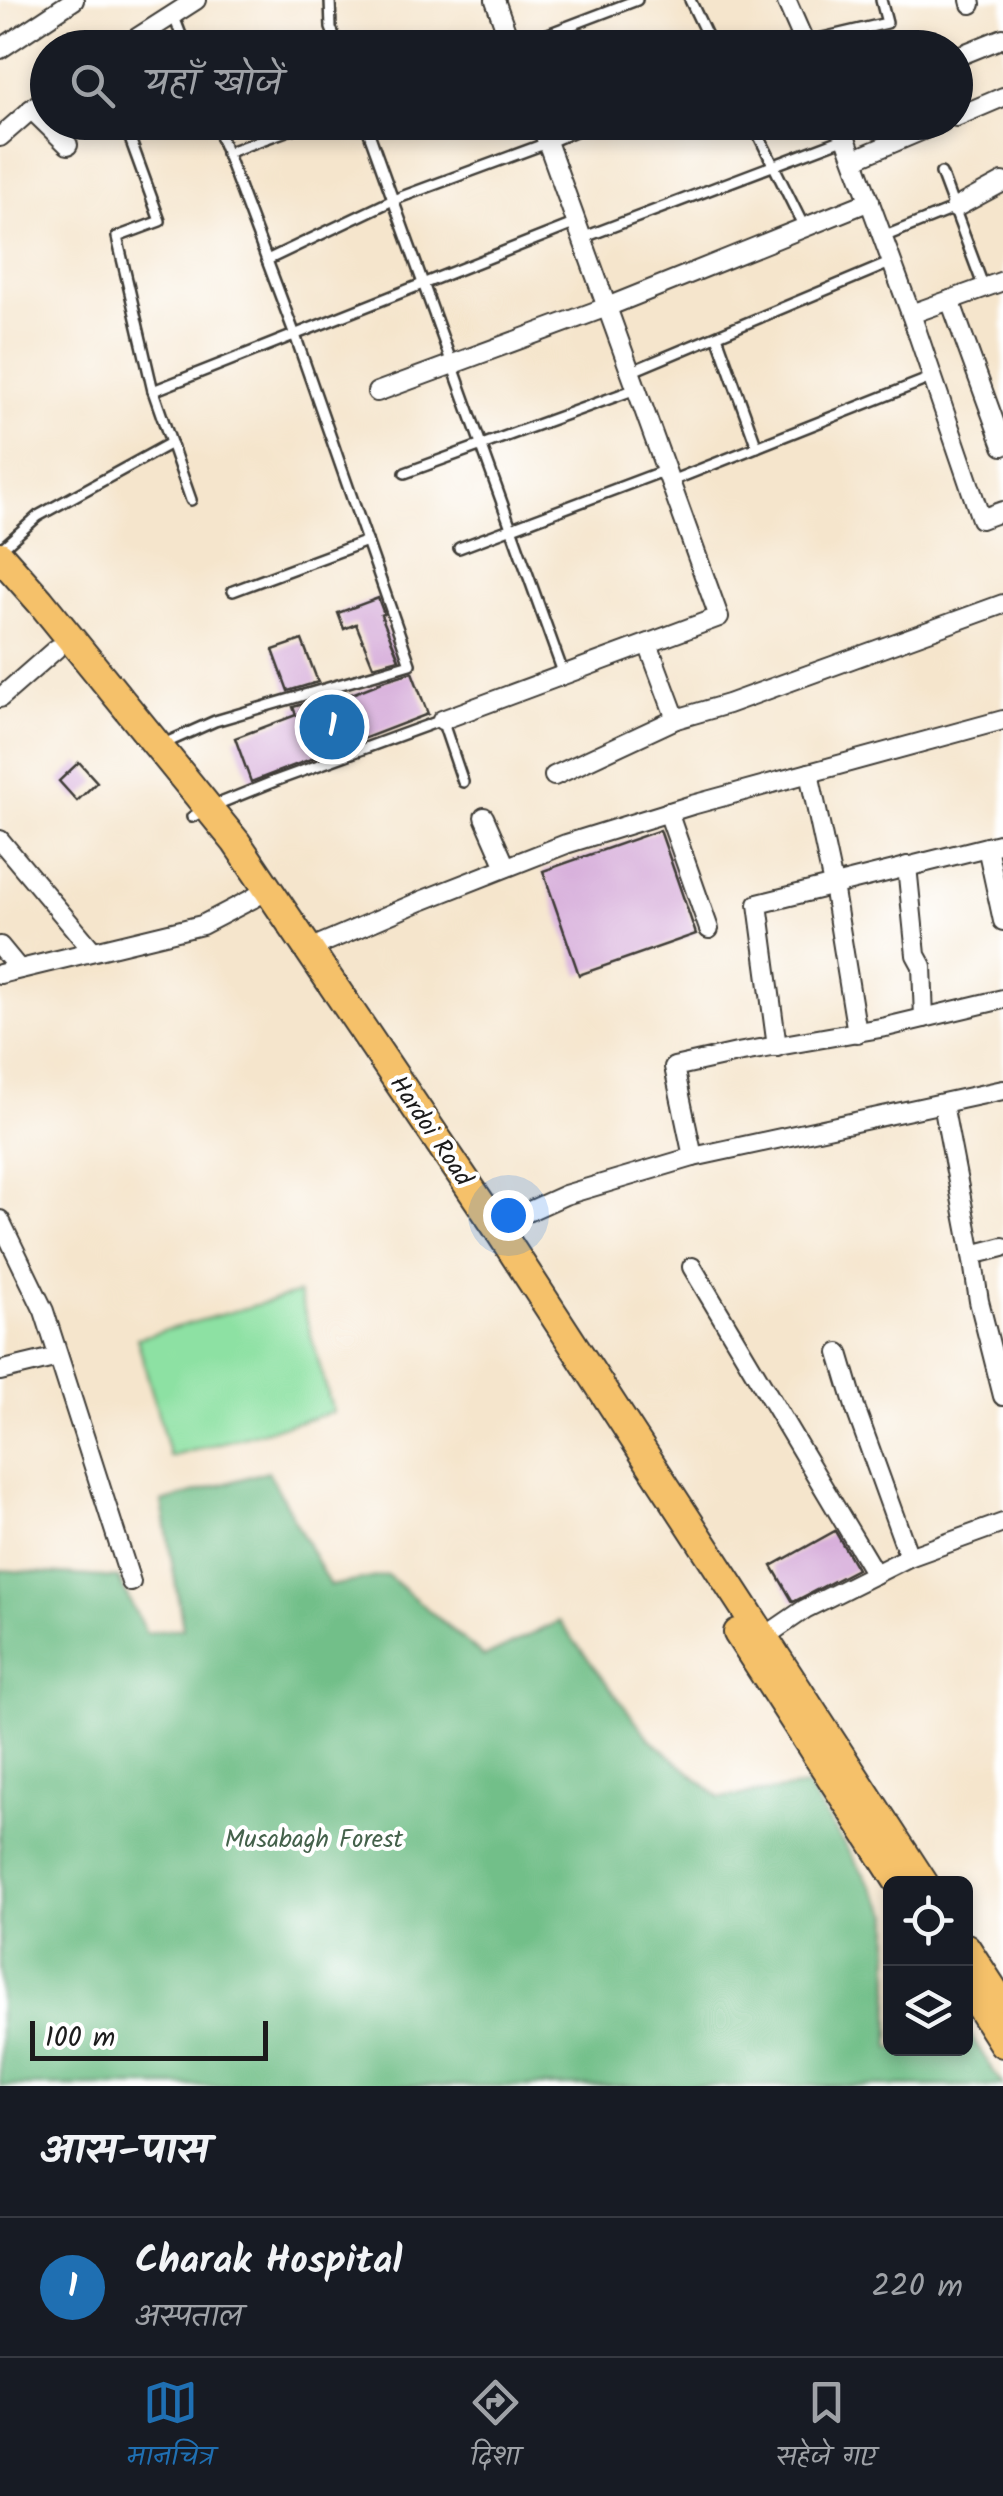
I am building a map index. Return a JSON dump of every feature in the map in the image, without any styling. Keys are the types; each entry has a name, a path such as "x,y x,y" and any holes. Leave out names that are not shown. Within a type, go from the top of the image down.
{"main road":[{"name":"Hardoi Road","path":"0,553 158,746 200,812 219,851 309,949 468,1200 910,1876"},
{"name":"Hardoi Road","path":"0,583 200,812"},
{"name":"Hardoi Road","path":"260,894 468,1200 496,1226 756,1643"},
{"path":"973,1959 1003,2005"},
{"path":"973,1996 1003,2043"}],"street":[{"path":"0,50 74,0"},
{"path":"149,30 196,0"},
{"path":"495,0 506,30"},
{"path":"786,0 800,30"},
{"path":"973,50 1003,38"},
{"path":"973,110 1003,97"},
{"path":"0,137 30,110"},
{"path":"64,140 68,144"},
{"path":"442,720 719,617 546,140"},
{"path":"847,140 982,519 1003,511"},
{"path":"854,159 899,140"},
{"path":"954,208 1003,182"},
{"path":"377,392 607,308 870,201"},
{"path":"912,314 1003,281"},
{"path":"950,300 1003,446"},
{"path":"554,776 676,720 1003,604"},
{"path":"648,644 676,720"},
{"path":"0,698 56,649"},
{"path":"309,949 421,900 566,844 1003,720"},
{"path":"810,773 857,1032"},
{"path":"668,812 710,929"},
{"path":"484,817 506,868"},
{"path":"0,840 93,951"},
{"path":"777,1046 758,904 995,845 1003,921"},
{"path":"907,866 916,955 922,966 924,1018"},
{"path":"0,946 9,972 202,925 260,894"},
{"path":"693,1157 674,1067 1003,999"},
{"path":"496,1226 565,1195 693,1157 1003,1090"},
{"path":"943,1104 978,1301 1003,1396"},
{"path":"0,1220 44,1311 130,1582"},
{"path":"972,1254 1003,1248"},
{"path":"692,1267 875,1574"},
{"path":"840,1352 908,1557"},
{"path":"0,1371 58,1357"},
{"path":"756,1643 805,1609 908,1557 1003,1523"}],"lane":[{"path":"330,0 333,30"},
{"path":"557,30 637,0"},
{"path":"690,0 704,30"},
{"path":"854,30 887,22 881,0"},
{"path":"174,14 180,30"},
{"path":"131,140 160,221 118,237 153,390 191,500"},
{"path":"158,746 215,721 410,664 296,335 221,140"},
{"path":"226,153 262,140"},
{"path":"371,140 564,674"},
{"path":"267,260 393,200 554,140"},
{"path":"761,140 804,228"},
{"path":"153,390 423,284 774,165 823,140"},
{"path":"941,173 984,288"},
{"path":"883,237 954,208"},
{"path":"405,473 633,380 717,336 892,262"},
{"path":"717,336 757,446"},
{"path":"460,548 757,446 933,377"},
{"path":"0,553 38,516 171,444"},
{"path":"232,591 367,542"},
{"path":"200,812 442,720 462,782"}],"green space":[{"path":"299,1293 333,1412 170,1457 137,1338"},
{"name":"Musabagh Forest","path":"268,1471 330,1586 387,1575 484,1657 559,1621 648,1737 720,1798 806,1786 883,1903 883,2056 973,2056 973,2039 1003,2086 0,2086 0,1570 118,1578 146,1633 183,1628 162,1502"}],"building":[{"path":"378,598 399,659 373,666 356,624 344,629 338,613"},
{"path":"302,640 318,682 288,691 273,650"},
{"path":"412,672 428,714 251,782 235,738 296,715 293,707 324,698 326,704"},
{"path":"79,762 97,782 77,801 59,781"},
{"path":"660,830 696,934 579,975 543,871"},
{"path":"835,1531 857,1569 793,1602 772,1566"}],"place":[{"name":"Charak Hospital","path":"332,727"}]}
